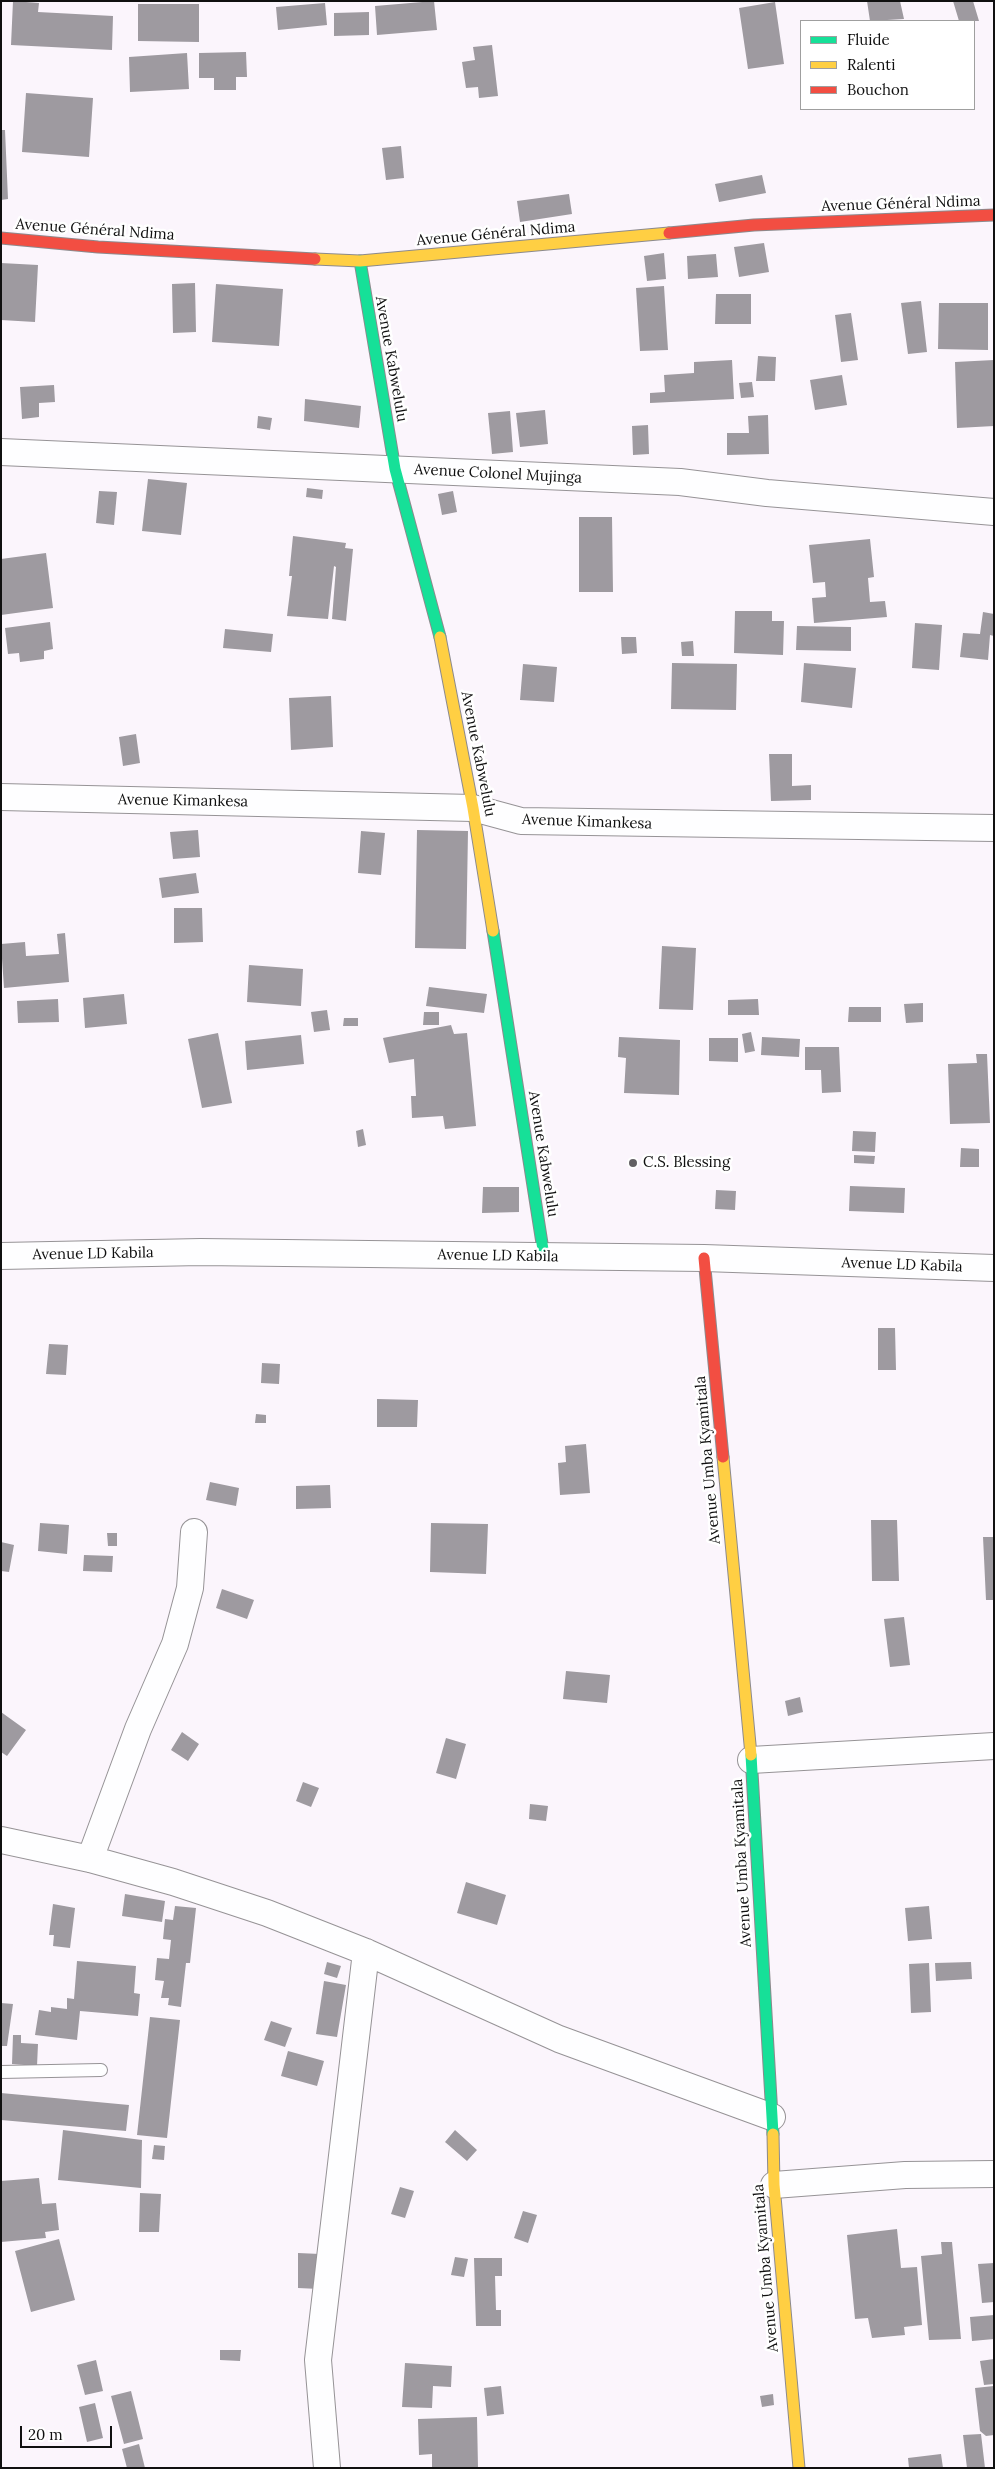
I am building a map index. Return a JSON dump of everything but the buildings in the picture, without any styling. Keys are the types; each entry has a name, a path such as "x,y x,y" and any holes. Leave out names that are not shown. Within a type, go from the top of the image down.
{"street":[{"name":"Avenue Général Ndima","path":"1,238 98,248 360,261 754,225 994,215"},
{"name":"Avenue Kabwelulu","path":"360,261 395,469 439,632 473,808 544,1256"},
{"name":"Avenue Colonel Mujinga","path":"1,452 680,482 795,496 994,512"},
{"name":"Avenue Kimankesa","path":"1,797 473,808 522,821 994,828"},
{"name":"Avenue LD Kabila","path":"1,1256 202,1252 544,1256 704,1258 994,1268"},
{"name":"Avenue Umba Kyamitala","path":"704,1258 751,1760 772,2117 774,2185 799,2468"},
{"path":"90,1859 138,1729 175,1644 190,1588 194,1532"},
{"path":"751,1760 994,1746"},
{"path":"1,1840 90,1859 267,1913 366,1952 559,2039 772,2117"},
{"path":"327,2468 318,2360 366,1952"},
{"path":"774,2185 905,2175 994,2174"}],"lane":[{"path":"1,2072 101,2070"}],"traffic: fast":[{"path":"360,261 395,469 440,637"},
{"path":"493,931 544,1256"},
{"path":"751,1755 773,2134"}],"traffic: slow":[{"path":"315,259 360,261 669,233"},
{"path":"440,637 473,808 493,931"},
{"path":"723,1457 751,1755"},
{"path":"773,2134 774,2185 799,2468"}],"traffic: jam":[{"path":"669,233 754,225 994,215"},
{"path":"1,238 98,247 315,259"},
{"path":"704,1258 723,1457"}],"place":[{"name":"C.S. Blessing","path":"633,1163"}]}
